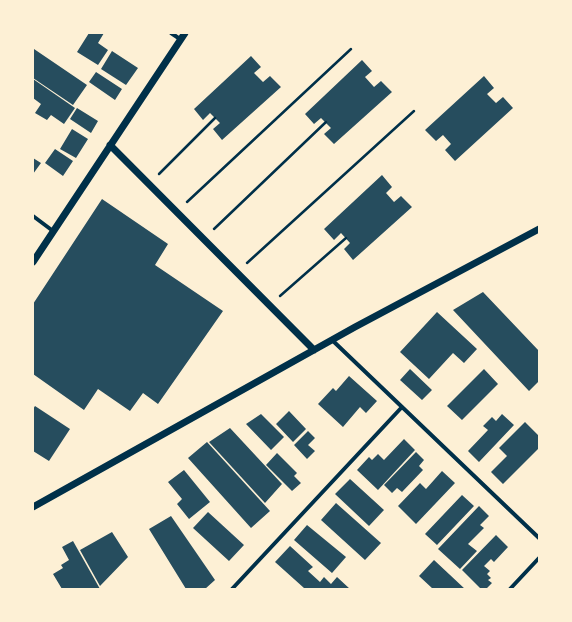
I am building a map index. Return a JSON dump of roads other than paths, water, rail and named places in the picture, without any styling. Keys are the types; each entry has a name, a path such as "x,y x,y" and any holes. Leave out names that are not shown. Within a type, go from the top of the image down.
{"street":[{"path":"33,262 182,36 171,33"},
{"path":"110,146 314,350"},
{"path":"33,216 53,231"},
{"path":"33,507 332,340 539,229"},
{"path":"332,340 539,538"},
{"path":"232,589 402,407"},
{"path":"510,589 539,558"}]}
